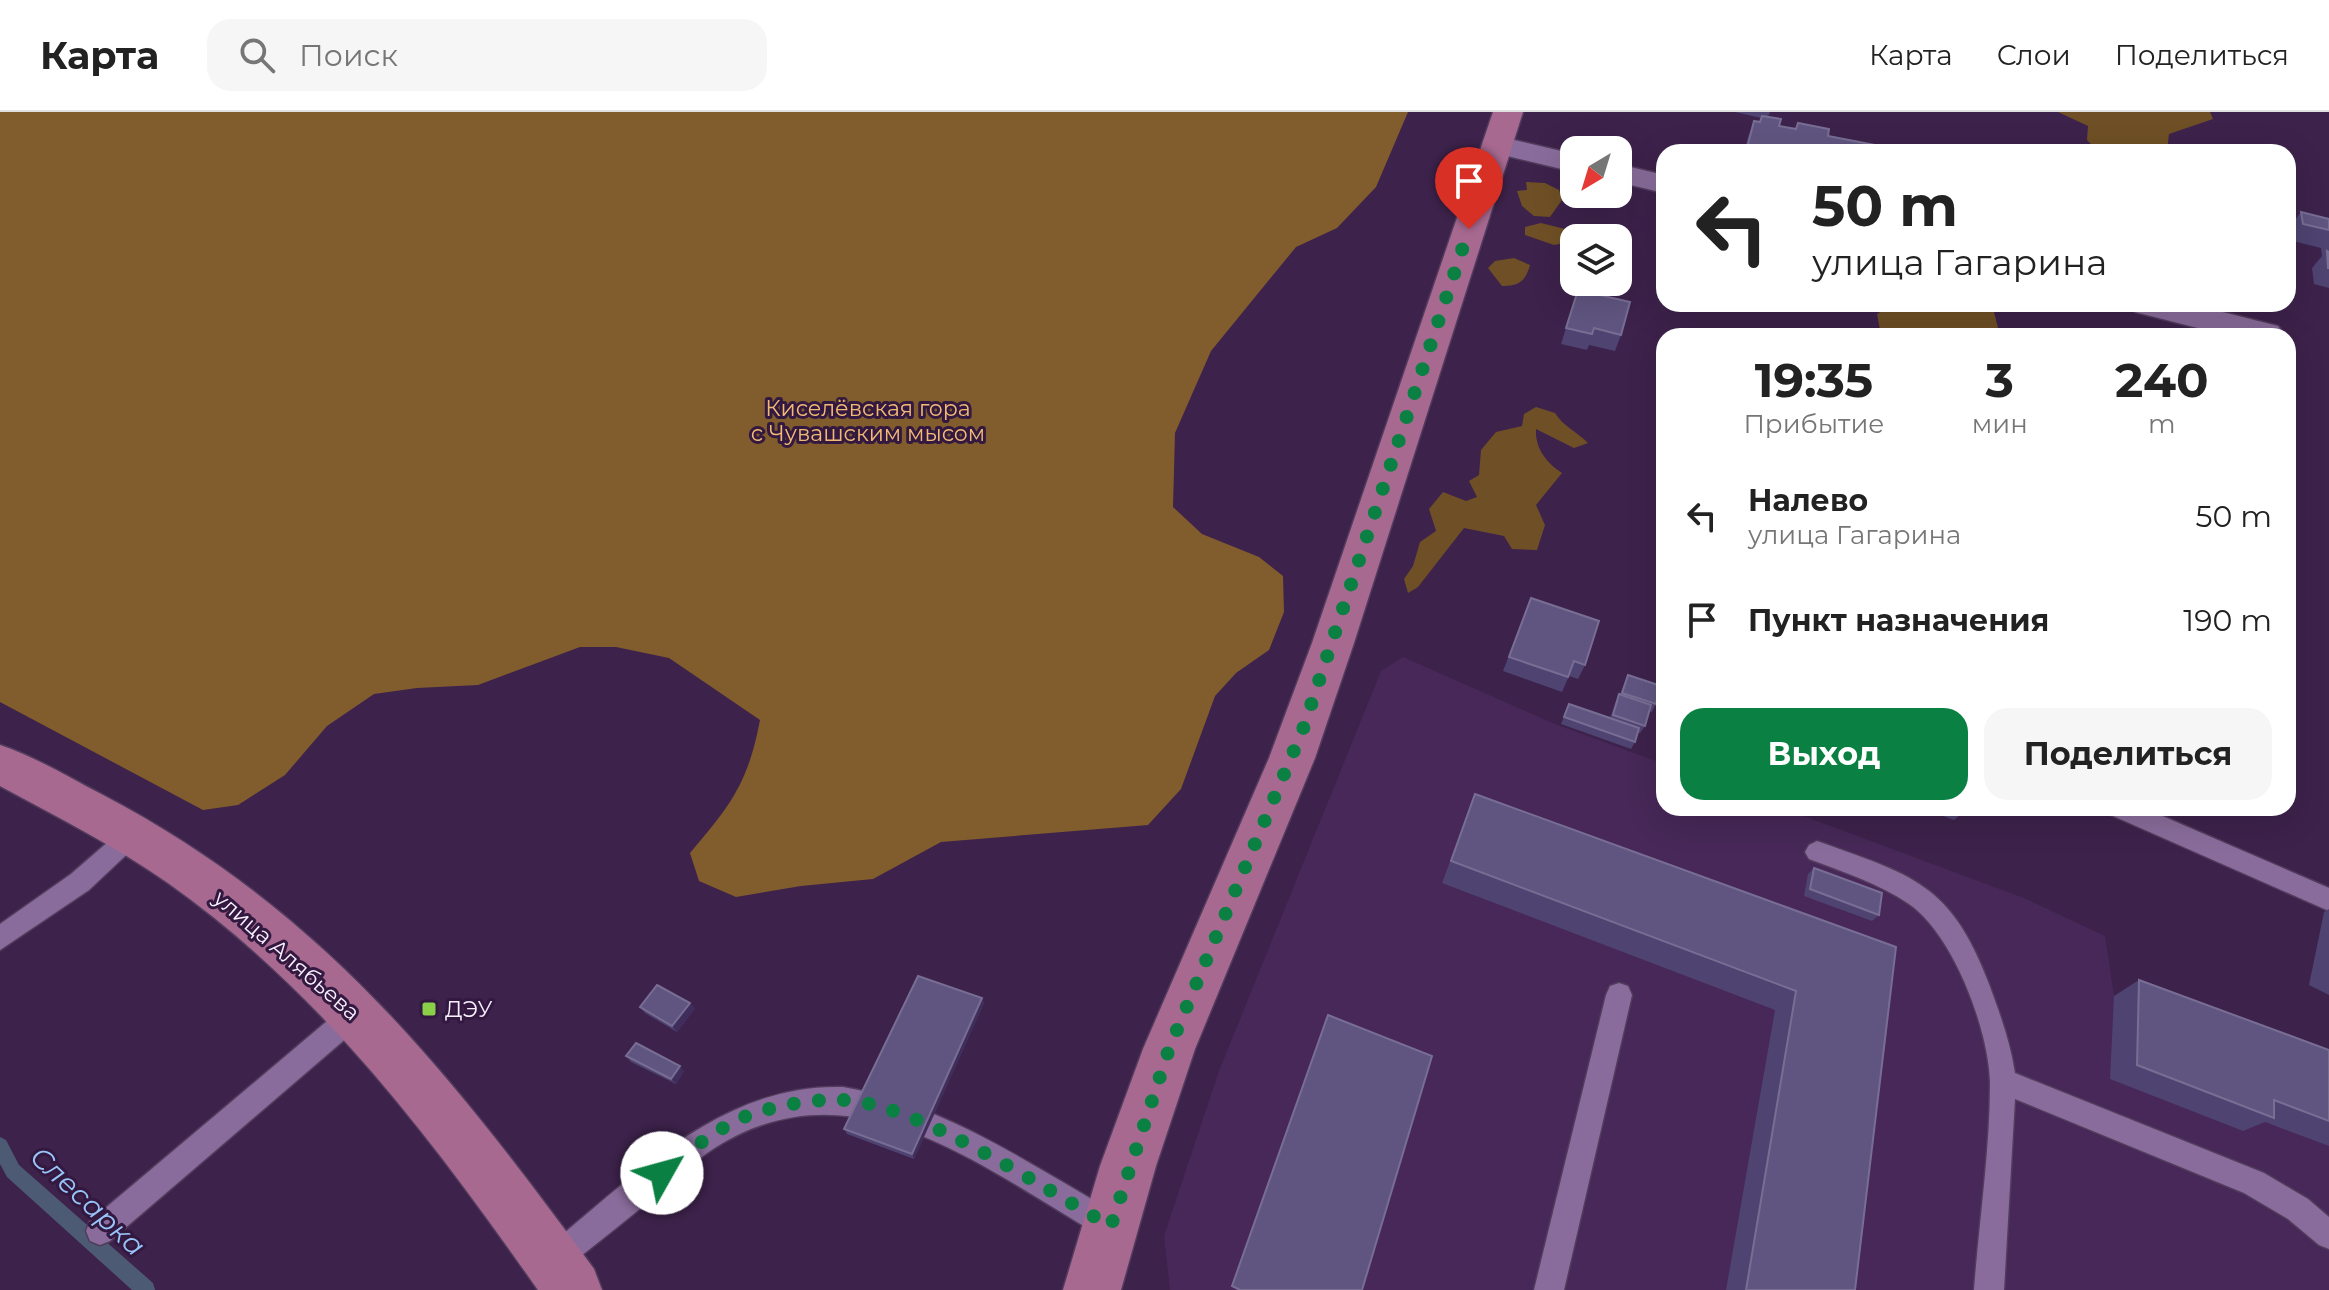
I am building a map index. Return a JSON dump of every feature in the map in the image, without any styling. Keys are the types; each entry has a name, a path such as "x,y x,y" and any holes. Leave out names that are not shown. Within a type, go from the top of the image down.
{"main road":[{"path":"1092,1290 1169,1049 1303,729 1502,128"},
{"name":"улица Алябьева","path":"0,764 132,835 185,868 330,987 425,1091 562,1275"}],"street":[{"path":"1502,128 1560,156"},
{"path":"1632,176 1656,182"},
{"path":"2179,312 2242,328"}],"lane":[{"path":"2137,816 2329,900"},
{"path":"0,938 80,882 132,835"},
{"path":"1817,852 1883,876 1919,897 1944,919 1963,948 1997,1040 2003,1081 1989,1290"},
{"path":"1549,1290 1619,995"},
{"path":"100,1231 355,1014"},
{"path":"2003,1081 2254,1183 2298,1209 2329,1235"},
{"path":"562,1275 704,1140 749,1115 803,1103 841,1099 880,1106 917,1121 972,1147 1111,1226"}],"shaded area":[{"path":"2058,112 2210,112 2213,119 2169,134 2168,144 2091,144 2087,140 2088,126"},
{"path":"1526,182 1545,183 1559,190 1560,203 1550,217 1534,216 1522,206 1517,191 1527,190"},
{"path":"1541,223 1560,228 1560,244 1554,245 1525,235 1525,227"},
{"path":"1514,258 1530,265 1528,271 1520,282 1502,286 1488,268 1495,261"},
{"path":"1994,312 1998,328 1880,328 1877,314"},
{"path":"1536,407 1555,413 1588,443 1574,448 1536,429 1537,442 1543,454 1562,473 1536,505 1545,525 1537,550 1512,549 1504,536 1464,528 1418,587 1408,593 1404,579 1413,566 1420,542 1436,531 1429,509 1443,492 1466,501 1477,497 1469,481 1479,475 1481,450 1496,432 1522,426 1524,414"},
{"path":"1403,657 1555,724 1656,761 1656,816 1804,816 2024,898 2105,936 2114,996 2329,1076 2329,1290 1170,1290 1164,1236 1219,1071 1381,671"}],"green space":[{"name":"Киселёвская гора с Чувашским мысом","path":"0,112 1408,112 1376,187 1337,228 1296,247 1211,351 1175,433 1173,507 1202,534 1259,557 1283,576 1284,612 1269,650 1236,673 1215,696 1181,789 1148,825 941,842 873,879 801,886 736,897 699,881 690,853 736,792 750,761 760,720 669,658 616,647 580,647 478,685 374,694 327,726 285,775 238,805 203,810 0,702"}],"building":[{"path":"1762,116 1781,119 1779,126 1796,129 1798,123 1829,129 1828,136 1870,144 1748,144 1754,121 1760,122"},
{"path":"2301,212 2329,219 2329,230 2303,224"},
{"path":"1576,296 1604,296 1630,302 1621,335 1594,328 1592,334 1566,328"},
{"path":"1531,598 1599,621 1585,665 1574,661 1568,677 1509,657"},
{"path":"1628,675 1656,684 1656,704 1622,693"},
{"path":"1619,694 1651,705 1645,726 1613,715"},
{"path":"1569,704 1639,728 1635,742 1564,717"},
{"path":"1475,794 1896,947 1855,1290 1746,1290 1796,991 1451,861"},
{"path":"1814,868 1882,893 1879,915 1810,889"},
{"path":"918,976 982,998 912,1154 844,1129"},
{"path":"2139,980 2329,1050 2329,1121 2274,1100 2274,1118 2137,1065"},
{"path":"657,985 690,1003 672,1026 640,1007"},
{"path":"1328,1015 1432,1056 1362,1290 1240,1290 1232,1286"},
{"path":"636,1043 680,1066 671,1079 626,1056"}],"waterway":[{"name":"Слесарка","path":"0,1146 13,1171 146,1290"}],"place":[{"name":"ДЭУ","path":"429,1009"}],"route":[{"path":"662,1173 704,1140 749,1115 803,1103 841,1099 880,1106 917,1121 972,1147 1111,1226 1128,1166 1169,1049 1303,729 1469,229"}]}
